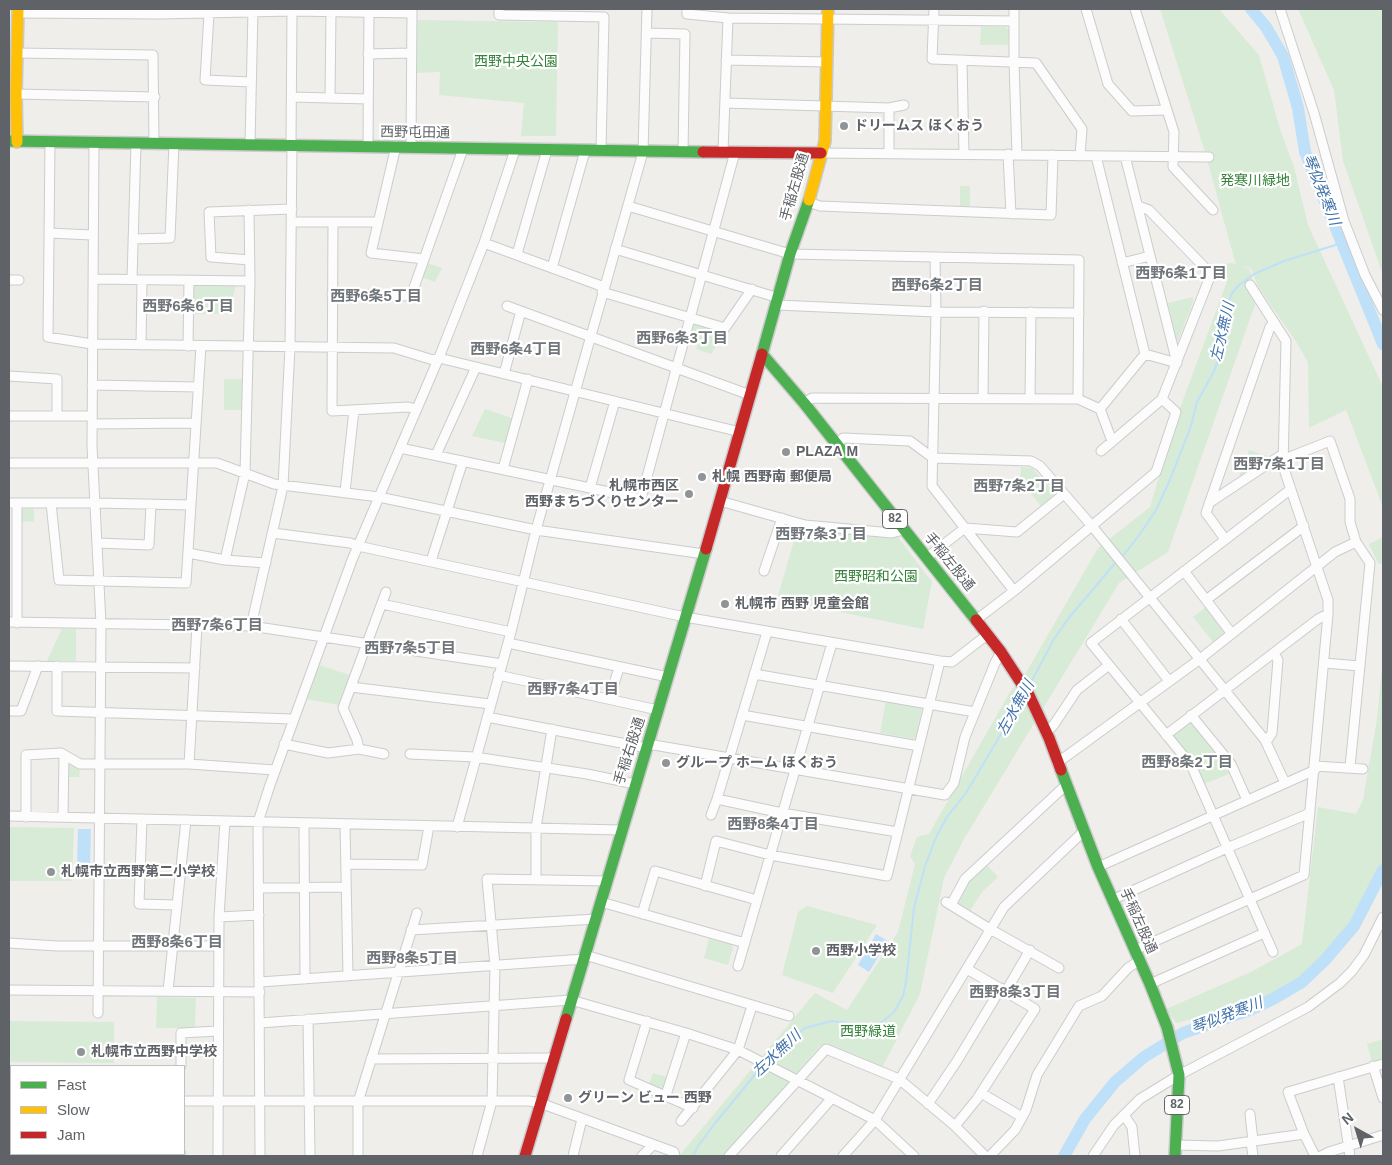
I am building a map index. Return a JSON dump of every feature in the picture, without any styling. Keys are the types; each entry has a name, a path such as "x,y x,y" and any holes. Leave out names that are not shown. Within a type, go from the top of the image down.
{"street":[{"path":"499,9 499,15 598,13 604,17 601,151"},
{"path":"457,826 511,632 536,530 643,152 647,9"},
{"path":"687,9 687,14 728,18 828,14 934,20 1014,21"},
{"path":"934,9 932,60 1036,63 1082,129 1080,156"},
{"path":"1011,214 1014,9"},
{"path":"1086,9 1108,84 1132,111 1166,110"},
{"path":"1135,9 1174,132 1173,168 1213,210"},
{"path":"1280,9 1314,114 1344,221 1365,275 1383,310"},
{"path":"250,144 253,10"},
{"path":"251,626 283,486 290,347 292,10"},
{"path":"13,142 14,46 18,11 412,11 411,147"},
{"path":"368,146 369,11"},
{"path":"212,12 205,80 250,82"},
{"path":"330,97 331,12"},
{"name":"手稲左股通","path":"828,14 825,141 808,202 790,254 762,354 804,403 988,635 1026,691 1046,732 1098,867 1161,1010 1179,1075"},
{"path":"400,448 641,499 714,232 729,152 725,103 728,18"},
{"path":"647,33 686,34 683,152"},
{"path":"14,46 153,54 155,97 154,143"},
{"path":"368,54 411,53"},
{"path":"726,60 827,62"},
{"path":"962,60 964,154"},
{"path":"13,91 155,97"},
{"path":"292,97 368,99"},
{"path":"725,103 888,108 904,105"},
{"path":"888,108 889,153"},
{"name":"西野屯田通","path":"13,142 396,146 643,152 821,152"},
{"path":"50,142 48,337 92,344 394,348 433,360 439,358 740,432"},
{"path":"94,142 92,420 101,624 98,1013"},
{"path":"132,279 136,143"},
{"path":"133,239 170,238 174,143"},
{"path":"396,146 371,253 424,259"},
{"path":"332,294 411,296 463,149"},
{"path":"260,1156 258,822 284,744 358,546 439,358 484,242 515,150"},
{"path":"517,254 546,150"},
{"path":"552,268 585,151"},
{"path":"821,152 1209,157"},
{"path":"808,202 820,206 1051,215 1052,155"},
{"path":"1096,156 1145,354"},
{"path":"1124,156 1177,363"},
{"path":"628,206 790,254 1079,260 1078,399"},
{"path":"1101,451 1162,398 1211,274 1149,210 1138,206"},
{"path":"250,260 210,257 209,212 292,209"},
{"path":"225,560 245,473 249,347 249,210"},
{"path":"291,222 378,222"},
{"path":"333,222 332,411 408,407 416,409"},
{"path":"49,233 92,234"},
{"path":"484,242 603,290 690,319 725,328 752,290"},
{"path":"615,249 752,290 778,301 936,312 1079,313"},
{"path":"1122,263 1150,256"},
{"path":"935,257 936,312 932,486 1014,591"},
{"path":"93,279 250,281"},
{"path":"9,280 19,280"},
{"path":"141,345 142,280"},
{"path":"188,346 189,281"},
{"path":"990,1156 1015,1130 1022,1117 1037,1075 1079,1006 1102,996 1128,968 1137,955 1250,899 1304,875 1315,768 1328,600 1283,466 1286,341 1250,285"},
{"path":"507,306 750,395"},
{"path":"504,374 521,311"},
{"path":"983,398 984,311"},
{"path":"1030,399 1031,312"},
{"path":"1225,539 1206,513 1270,327 1274,322"},
{"path":"51,503 59,580 186,583 200,346"},
{"name":"手稲右股通","path":"525,1156 585,957 634,784 686,617 762,354"},
{"path":"1145,354 1177,363"},
{"path":"1100,408 1145,354"},
{"path":"436,455 476,367"},
{"path":"9,376 57,379 57,416"},
{"path":"503,469 528,379"},
{"path":"92,385 198,387"},
{"path":"804,403 812,398 1078,399 1100,408 1112,441"},
{"path":"976,620 1014,591 1156,472 1176,412 1162,398"},
{"path":"590,488 615,401"},
{"path":"346,492 354,410"},
{"path":"9,416 57,416 92,420 196,424"},
{"path":"837,445 843,438 910,440 933,458 1031,461 1040,466 1092,526 1266,742 1285,783"},
{"path":"1210,503 1283,457 1330,441 1350,499 1350,522 1356,542 1370,563 1350,767"},
{"path":"431,562 463,461"},
{"path":"9,463 217,463 283,486 379,497 536,530 704,554"},
{"path":"1272,952 1190,765 1091,643 1149,596 1291,489"},
{"path":"926,558 965,528 1017,532 1064,494"},
{"path":"720,501 805,525 892,533 904,530"},
{"path":"192,506 13,503 13,622 251,626 502,664"},
{"path":"97,543 149,545 151,504"},
{"path":"764,571 782,518"},
{"path":"1206,600 1304,526"},
{"path":"272,533 350,543 686,617 940,661 952,662 988,635"},
{"path":"1057,763 1200,659 1335,552 1356,542"},
{"path":"188,553 225,560 266,563"},
{"path":"1184,570 1232,634"},
{"path":"359,749 343,708 386,592"},
{"path":"382,604 511,632"},
{"path":"1166,735 1274,652 1328,614"},
{"path":"1120,619 1169,681"},
{"path":"189,764 197,626"},
{"path":"711,815 767,632"},
{"path":"508,643 668,677"},
{"path":"738,966 832,643"},
{"path":"486,717 647,746 946,795 954,783 965,736 1001,652"},
{"path":"1266,742 1272,733 1278,660 1274,652"},
{"path":"705,886 716,841 770,856 887,876 940,661"},
{"path":"1324,664 1360,666"},
{"path":"1046,732 1053,726 1077,690 1109,665"},
{"path":"9,666 195,668"},
{"path":"9,711 22,711 38,666"},
{"path":"57,666 58,711 293,720"},
{"path":"609,699 619,668"},
{"path":"754,674 975,712"},
{"path":"498,675 658,710"},
{"path":"351,688 490,704"},
{"path":"742,715 919,746"},
{"path":"1191,715 1231,764 1247,800"},
{"path":"536,878 536,828 552,729"},
{"path":"284,744 328,753 359,749 384,754"},
{"path":"26,817 26,755 60,753 80,764 189,764 275,770"},
{"path":"410,754 476,757 634,784"},
{"path":"63,818 64,755"},
{"path":"1098,867 1315,768 1350,767 1363,769"},
{"path":"1059,968 948,903 965,879 1066,785"},
{"path":"717,799 898,832"},
{"path":"1112,900 1310,813"},
{"path":"9,816 621,830"},
{"path":"142,819 139,904 177,905"},
{"path":"168,991 186,820"},
{"path":"218,1156 219,917 225,821"},
{"path":"304,823 305,979"},
{"path":"346,824 348,976"},
{"path":"346,864 422,865 429,826"},
{"path":"843,1156 875,1120 1004,907 1084,831"},
{"path":"642,914 655,871 757,900"},
{"path":"476,1156 492,1101 495,966 488,878 607,881"},
{"path":"259,888 346,887"},
{"path":"601,902 745,943"},
{"path":"358,1156 358,1102 384,1013 417,913"},
{"path":"219,917 259,915"},
{"path":"411,930 596,918"},
{"path":"1094,1156 1114,1125 1140,1099 1179,1075 1301,1011 1327,994 1352,971 1364,955 1382,922"},
{"path":"1150,984 1264,933"},
{"path":"9,943 99,946 219,946"},
{"path":"928,1104 1030,950"},
{"path":"9,990 218,991 260,987 305,979 495,966 585,957 789,1016"},
{"path":"955,1126 981,1093 1035,1009 967,969"},
{"path":"260,1023 571,1000 647,1021 738,1050 797,1082 875,1120 914,1156"},
{"path":"681,1121 738,1050 752,1006"},
{"path":"308,1019 310,1156"},
{"path":"647,1021 629,1080 693,1108"},
{"path":"180,1065 181,1033 218,1031"},
{"path":"666,1096 686,1033"},
{"path":"729,1156 826,1049 899,1079 955,1126 985,1156"},
{"path":"371,1059 555,1058"},
{"path":"1315,1156 1304,1134 1288,1092 1383,1064"},
{"path":"1374,1066 1383,1098"},
{"name":"82","path":"1175,1150 1179,1075"},
{"path":"1338,1077 1350,1156"},
{"path":"981,1093 1022,1117"},
{"path":"781,1156 832,1098"},
{"path":"185,1101 358,1102 529,1100 674,1152 675,1156"},
{"path":"1250,1114 1253,1156"},
{"path":"1124,1115 1132,1127 1135,1156"},
{"path":"573,1156 582,1119"},
{"path":"1175,1150 1304,1134"},
{"path":"1321,1156 1383,1135"},
{"path":"642,1156 653,1145"}],"green space":[{"name":"発寒川緑地","path":"1160,9 1219,9 1259,55 1280,129 1294,167 1308,225 1383,387 1383,507 1346,410 1309,428 1308,362 1258,287 1251,268 1236,265 1205,152"},
{"path":"1298,9 1383,9 1383,275 1343,161 1334,90"},
{"name":"西野中央公園","path":"416,20 558,22 556,136 521,136 524,103 439,95 440,72 416,73"},
{"path":"981,26 1005,27 1009,30 1008,45 980,45"},
{"path":"960,186 970,186 970,206 960,206"},
{"path":"427,263 442,268 435,282 421,277"},
{"name":"西野緑道","path":"1232,263 1250,269 1257,299 1168,552 1119,583 964,839 944,878 920,994 882,1068 820,1046 725,1156 679,1156 815,993 847,1010 898,932 915,864 910,856 917,837 929,834 1010,692 1027,671 1098,548 1150,507 1180,408 1228,279 1223,264"},
{"path":"195,284 236,284 229,314 193,314 193,286"},
{"path":"1193,297 1193,302 1178,341 1168,303"},
{"path":"693,324 726,332 711,354 696,349 699,338 690,336"},
{"path":"224,379 242,379 242,410 224,410"},
{"path":"485,409 512,418 505,443 472,436"},
{"path":"1249,450 1273,458 1237,482"},
{"path":"1021,467 1032,468 1055,493 1041,506 1025,486 1019,498"},
{"path":"23,509 34,509 34,522 21,521"},
{"name":"西野昭和公園","path":"798,527 898,537 932,582 923,629 777,599"},
{"path":"1383,537 1383,564 1378,563 1369,544"},
{"path":"1206,607 1225,632 1213,642 1193,617"},
{"path":"62,628 76,629 76,661 47,661"},
{"path":"1383,659 1383,860 1353,922 1299,981 1246,1006 1176,1023 1166,1009 1251,972 1302,944 1318,807 1356,814 1363,800 1377,719"},
{"path":"319,665 350,675 338,705 307,699"},
{"path":"886,700 921,707 916,737 913,739 880,733"},
{"path":"1189,723 1192,724 1225,764 1229,774 1204,784 1174,739 1174,735"},
{"path":"69,764 80,770 79,777 69,777"},
{"path":"9,827 74,828 72,881 9,881"},
{"path":"987,865 998,877 982,892 970,911 958,903 957,899 967,882"},
{"path":"807,906 877,925 833,993 782,975 798,912"},
{"path":"709,939 731,944 733,948 728,965 704,958"},
{"path":"157,997 196,998 195,1028 156,1028"},
{"name":"札幌市立西野中学校","path":"9,1021 114,1022 114,1063 9,1062"},
{"path":"1383,1039 1383,1058 1372,1062 1367,1044"},
{"path":"653,1073 667,1077 664,1087 661,1088 649,1084"},
{"path":"89,1155 153,1155 153,1156"}],"water":[{"path":"78,829 91,829 90,864 77,864"},
{"path":"876,934 888,941 869,972 858,965"}],"waterway":[{"name":"琴似発寒川","path":"1251,9 1266,27 1283,56 1298,108 1305,152 1383,344"},
{"name":"左水無川","path":"1122,557 1156,510 1169,482 1191,426 1197,402 1220,356 1225,336 1228,304 1232,293 1254,274 1284,261 1342,243"},
{"name":"左水無川","path":"1029,686 1054,639 1068,619 1116,562"},
{"name":"左水無川","path":"766,1062 805,1028 832,1021 872,1026 882,1022 894,1012 903,996 906,982 914,908 925,866 937,835 947,817 966,793 1023,697"},
{"name":"琴似発寒川","path":"1064,1156 1085,1119 1115,1082 1144,1057 1183,1033 1252,1009 1302,982 1325,960 1354,926 1383,870"},
{"name":"左水無川","path":"693,1156 716,1122 763,1065"}],"traffic: fast":[{"path":"9,141 703,152"},
{"path":"809,200 790,254 762,354 804,403 976,620"},
{"path":"566,1019 706,549"},
{"path":"1061,770 1098,867 1167,1027 1179,1075 1175,1156"}],"traffic: slow":[{"path":"17,142 18,9"},
{"path":"809,200 825,141 828,9"}],"traffic: jam":[{"path":"703,152 821,153"},
{"path":"706,549 762,354"},
{"path":"976,620 1001,652 1029,695 1049,738 1061,770"},
{"path":"525,1156 566,1019"}],"place":[{"name":"ドリームス ほくおう","path":"844,126"},
{"name":"PLAZA M","path":"786,452"},
{"name":"札幌 西野南 郵便局","path":"702,477"},
{"name":"札幌市西区 西野まちづくりセンター","path":"689,494"},
{"name":"札幌市 西野 児童会館","path":"725,604"},
{"name":"グループ ホーム ほくおう","path":"666,763"},
{"name":"札幌市立西野第二小学校","path":"51,872"},
{"name":"西野小学校","path":"816,951"},
{"name":"札幌市立西野中学校","path":"81,1052"},
{"name":"グリーン ビュー 西野","path":"568,1098"}],"district":[{"name":"西野6条1丁目","path":"1181,274"},
{"name":"西野6条2丁目","path":"937,286"},
{"name":"西野6条5丁目","path":"376,297"},
{"name":"西野6条6丁目","path":"188,307"},
{"name":"西野6条3丁目","path":"682,339"},
{"name":"西野6条4丁目","path":"516,350"},
{"name":"西野7条1丁目","path":"1279,465"},
{"name":"西野7条2丁目","path":"1019,487"},
{"name":"西野7条3丁目","path":"821,535"},
{"name":"西野7条6丁目","path":"217,626"},
{"name":"西野7条5丁目","path":"410,649"},
{"name":"西野7条4丁目","path":"573,690"},
{"name":"西野8条2丁目","path":"1187,763"},
{"name":"西野8条4丁目","path":"773,825"},
{"name":"西野8条6丁目","path":"177,943"},
{"name":"西野8条5丁目","path":"412,959"},
{"name":"西野8条3丁目","path":"1015,993"}]}
